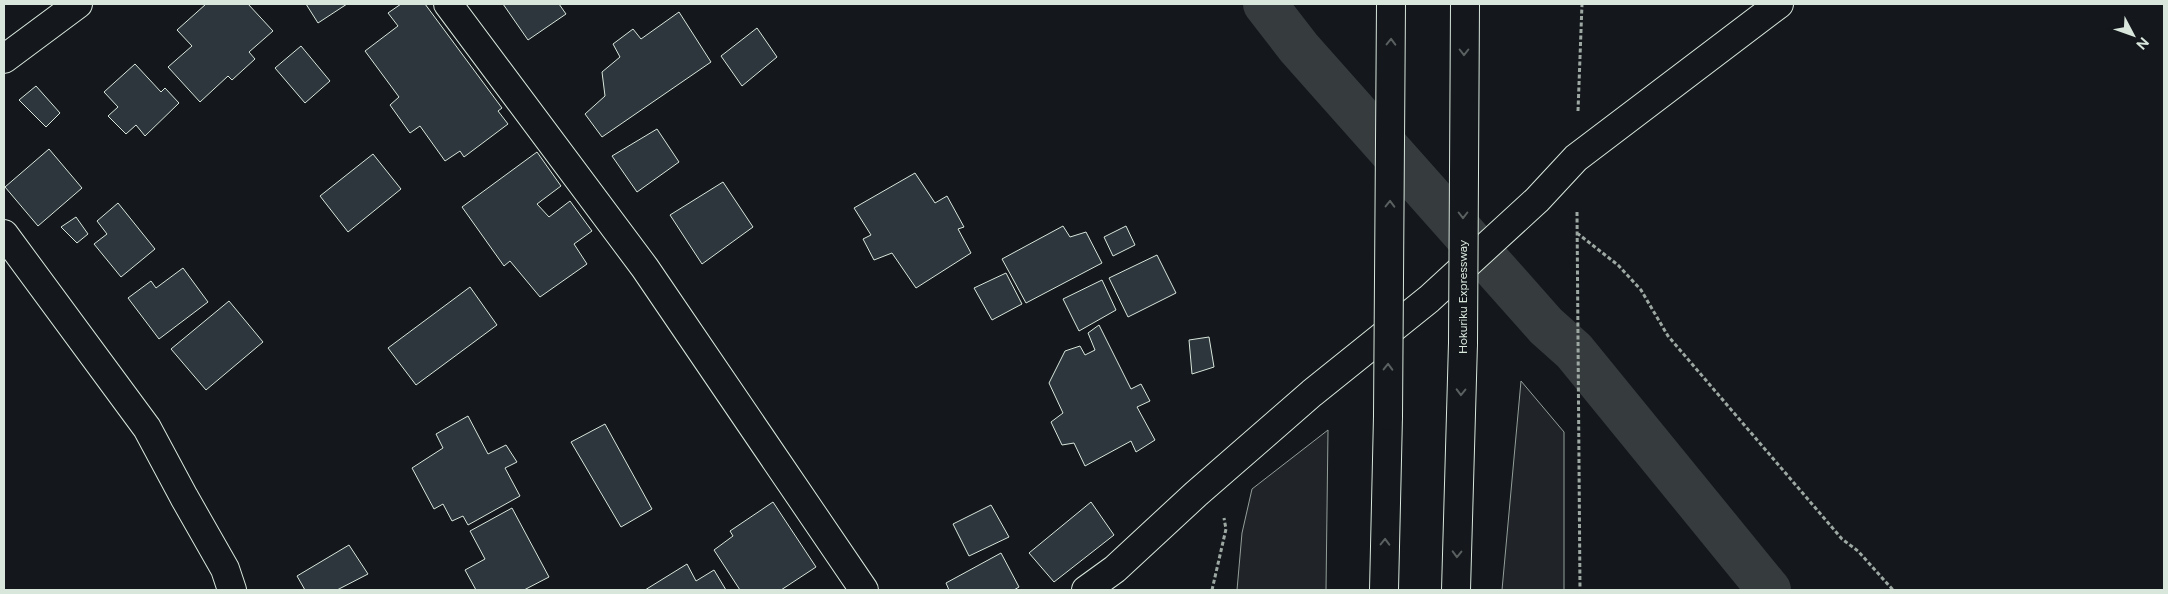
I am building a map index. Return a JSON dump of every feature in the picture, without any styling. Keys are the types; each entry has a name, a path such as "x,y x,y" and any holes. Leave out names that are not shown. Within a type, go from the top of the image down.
{"main road":[{"path":"4,59 78,4"},
{"path":"448,4 646,268 864,590"},
{"path":"1384,590 1388,416 1391,4"},
{"name":"Hokuriku Expressway","path":"1456,590 1463,343 1464,4"},
{"path":"1086,590 1115,569 1312,393 1430,299 1537,200 1576,158 1779,4"},
{"path":"4,234 147,428 225,569 232,590"}],"path":[{"path":"1580,590 1576,158 1582,4"},
{"path":"1577,233 1618,265 1641,290 1668,336 1842,539 1858,550 1893,590"},
{"path":"1212,590 1226,529 1218,475"}],"shaded area":[{"path":"1521,381 1564,432 1564,590 1502,590"},
{"path":"1328,430 1326,590 1237,590 1242,533 1252,489"}],"building":[{"path":"206,4 248,4 273,31 249,52 255,59 232,80 228,76 200,102 168,67 192,46 177,30"},
{"path":"306,4 347,4 318,23"},
{"path":"401,4 425,4 502,108 498,111 508,124 464,157 460,151 445,161 420,126 410,133 390,105 399,97 365,51 398,26 388,13"},
{"path":"503,4 559,4 566,14 528,40"},
{"path":"679,12 711,62 602,137 585,114 605,96 602,72 620,57 613,44 633,29 641,39"},
{"path":"757,28 777,57 742,86 721,56"},
{"path":"301,46 330,81 305,103 275,68"},
{"path":"135,64 161,92 165,88 179,103 145,136 136,125 126,134 108,116 118,107 104,92"},
{"path":"36,86 60,113 46,127 19,100"},
{"path":"657,129 679,162 637,192 612,156"},
{"path":"49,149 82,188 38,226 5,187"},
{"path":"537,152 561,186 537,204 549,217 570,201 592,231 574,244 587,264 540,297 510,261 504,266 462,207"},
{"path":"373,154 401,189 348,232 320,196"},
{"path":"915,173 935,203 947,196 964,227 958,229 971,253 916,288 892,253 874,260 863,239 871,235 854,208"},
{"path":"723,182 753,227 702,264 670,215"},
{"path":"118,203 155,249 121,277 94,244 107,234 97,221"},
{"path":"76,217 88,234 77,243 61,227"},
{"path":"1063,226 1070,237 1086,232 1102,263 1026,303 1002,259"},
{"path":"1126,226 1135,245 1113,256 1104,237"},
{"path":"1157,255 1176,293 1128,317 1109,278"},
{"path":"183,268 208,302 159,339 128,298 151,281 156,288"},
{"path":"1006,273 1022,304 992,320 974,288"},
{"path":"1102,280 1116,310 1079,331 1063,299"},
{"path":"470,287 497,325 416,385 388,348"},
{"path":"229,301 263,342 206,390 171,349"},
{"path":"1099,325 1131,389 1141,384 1150,401 1137,407 1155,440 1136,452 1131,441 1085,466 1074,443 1062,445 1051,422 1063,413 1049,383 1065,351 1080,346 1085,355 1095,350 1088,333"},
{"path":"1209,337 1214,367 1192,374 1189,340"},
{"path":"468,416 488,454 506,445 517,462 505,468 520,496 468,525 463,516 452,521 443,504 434,509 412,468 443,448 436,434"},
{"path":"605,424 652,509 621,527 571,442"},
{"path":"773,502 816,567 781,590 740,590 714,550 733,536 730,531"},
{"path":"1091,502 1114,535 1054,582 1029,553"},
{"path":"991,505 1009,537 969,556 953,524"},
{"path":"512,508 549,577 524,590 476,590 465,570 485,559 470,531"},
{"path":"349,545 368,574 337,590 305,590 297,576"},
{"path":"1001,553 1019,587 1014,590 949,590 946,583"},
{"path":"687,564 696,581 714,570 726,590 645,590"}],"waterway":[{"path":"1265,4 1299,48 1546,326 1574,351 1769,590"}]}
